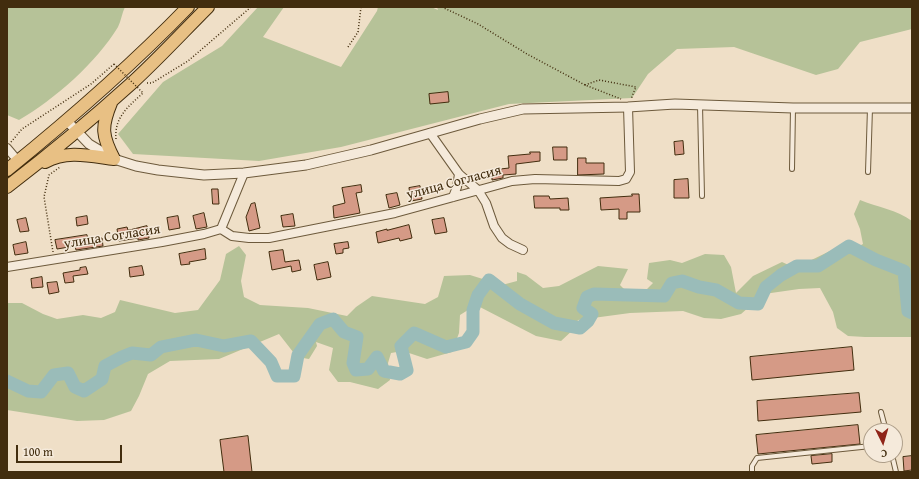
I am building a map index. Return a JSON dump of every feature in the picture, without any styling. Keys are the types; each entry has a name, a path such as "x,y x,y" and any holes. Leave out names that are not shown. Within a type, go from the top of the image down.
{"main road":[{"path":"7,170 68,121 139,56 188,7"},
{"path":"7,187 77,131 134,81 208,7"},
{"path":"112,100 105,118 104,133 107,145 114,159"},
{"path":"23,175 52,158 67,154 84,154 114,159"}],"street":[{"path":"68,121 89,144 114,159 136,166 182,173 204,174 244,173 306,165 371,150 480,119 523,109 626,104 642,106 700,104 792,108 912,108"},
{"name":"улица Согласия","path":"7,267 162,242 204,234 221,229 232,236 269,238 395,213 512,181 535,179 619,181 626,179 630,172 626,104"},
{"path":"430,133 459,174 478,190 486,203 494,226 502,238 510,244 523,250"},
{"path":"7,147 18,161"},
{"path":"221,229 241,184 244,173"},
{"path":"453,197 457,187 459,174"}],"lane":[{"path":"700,104 702,196"},
{"path":"792,108 792,169"},
{"path":"868,172 870,108"},
{"path":"881,412 884,423"},
{"path":"752,472 752,466 758,458 863,447"}],"path":[{"path":"134,81 152,83 188,61 251,7"},
{"path":"348,47 358,32 361,7"},
{"path":"442,7 478,24 527,54 585,85 626,104"},
{"path":"7,147 22,129 91,84 114,64 143,93 119,117 116,125 116,142"},
{"path":"585,85 599,80 636,87 630,102 642,106"},
{"path":"54,259 44,197 50,175 63,165"}],"green space":[{"path":"7,7 125,7 118,27 87,67 46,102 19,120 7,115"},
{"path":"258,7 284,7 263,37 341,67 377,11 378,7 431,7 438,10 437,7 912,7 912,29 860,42 838,69 816,75 734,47 677,49 648,74 632,98 509,104 341,147 259,161 133,154 118,134 163,82 222,46"},
{"path":"860,200 893,211 912,221 912,337 848,336 837,328 833,312 820,288 799,289 764,294 741,314 721,319 704,318 683,311 630,313 578,320 574,329 561,341 536,336 476,305 460,315 459,333 452,352 427,359 403,351 391,353 388,363 390,380 378,389 350,382 338,382 329,370 333,348 316,342 317,346 309,359 297,357 279,334 219,359 170,361 148,374 131,411 104,420 77,421 7,410 7,303 22,303 43,314 57,319 83,315 101,318 115,312 120,300 175,313 198,310 220,280 226,254 239,246 246,255 241,281 244,297 260,305 308,308 347,316 356,307 372,296 425,304 438,297 444,276 470,275 502,285 517,281 517,272 526,275 543,288 559,286 598,266 628,269 620,285 627,292 641,295 653,283 647,279 649,263 670,260 682,263 705,254 724,255 731,267 736,293 753,276 782,262 795,268 830,251 836,252 853,249 863,244 860,229 854,214"}],"building":[{"path":"448,92 449,102 430,104 429,94"},
{"path":"683,141 684,154 675,155 674,142"},
{"path":"553,147 567,147 567,160 554,160"},
{"path":"530,152 540,152 540,161 516,164 516,174 503,175 503,178 492,180 492,170 509,168 508,156 530,154"},
{"path":"578,158 586,158 586,163 604,163 604,174 578,175"},
{"path":"688,179 689,198 674,198 674,180"},
{"path":"361,185 362,192 356,193 360,213 334,218 333,206 345,203 342,188"},
{"path":"420,186 422,199 411,201 409,188"},
{"path":"212,189 218,189 219,204 213,204"},
{"path":"397,193 400,205 389,208 386,195"},
{"path":"632,194 639,194 640,212 627,212 627,219 619,219 619,209 601,210 600,198 632,196"},
{"path":"534,196 549,196 550,199 568,198 569,210 560,210 560,208 535,208"},
{"path":"255,203 260,228 249,231 246,217 251,204"},
{"path":"204,213 207,227 196,229 193,216"},
{"path":"293,214 295,226 283,227 281,216"},
{"path":"87,216 88,224 77,226 76,218"},
{"path":"178,216 180,228 169,230 167,218"},
{"path":"26,218 29,231 20,232 17,220"},
{"path":"444,218 447,232 435,234 432,220"},
{"path":"409,225 412,238 400,241 399,238 378,243 376,232"},
{"path":"147,226 149,238 119,241 117,229 127,227 128,230"},
{"path":"87,235 88,240 102,238 103,246 76,250 75,246 57,249 55,240"},
{"path":"26,242 28,253 15,255 13,245"},
{"path":"348,242 349,248 343,249 343,253 336,254 334,244"},
{"path":"205,249 206,259 181,265 179,254"},
{"path":"283,250 285,262 299,260 301,270 292,272 291,266 272,270 269,252"},
{"path":"328,262 331,277 317,280 314,265"},
{"path":"142,266 144,275 130,277 129,268"},
{"path":"86,267 88,274 73,276 74,282 65,283 63,273 80,270 80,268"},
{"path":"42,277 43,287 32,288 31,279"},
{"path":"57,282 59,292 49,294 47,283"},
{"path":"852,347 854,370 752,380 750,357"},
{"path":"859,393 861,412 758,421 757,401"},
{"path":"858,425 860,444 758,454 756,435"},
{"path":"248,436 252,472 224,472 220,440"},
{"path":"832,454 832,462 812,464 811,456"},
{"path":"912,456 912,470 904,471 903,457"}],"waterway":[{"path":"7,381 28,391 41,392 54,375 68,373 75,387 84,391 102,379 105,366 122,357 132,353 151,355 161,347 196,340 224,346 251,341 271,362 277,376 294,376 298,355 320,324 333,319 344,332 357,337 353,363 356,370 368,369 377,357 384,371 400,374 407,370 401,346 414,333 446,347 466,342 473,332 473,310 478,295 489,280 520,304 554,323 580,328 588,321 592,314 583,308 587,297 594,294 664,296 672,283 682,281 699,287 716,290 739,303 758,304 766,287 781,275 797,266 818,266 849,246 876,260 904,271 908,311 912,313"}]}
